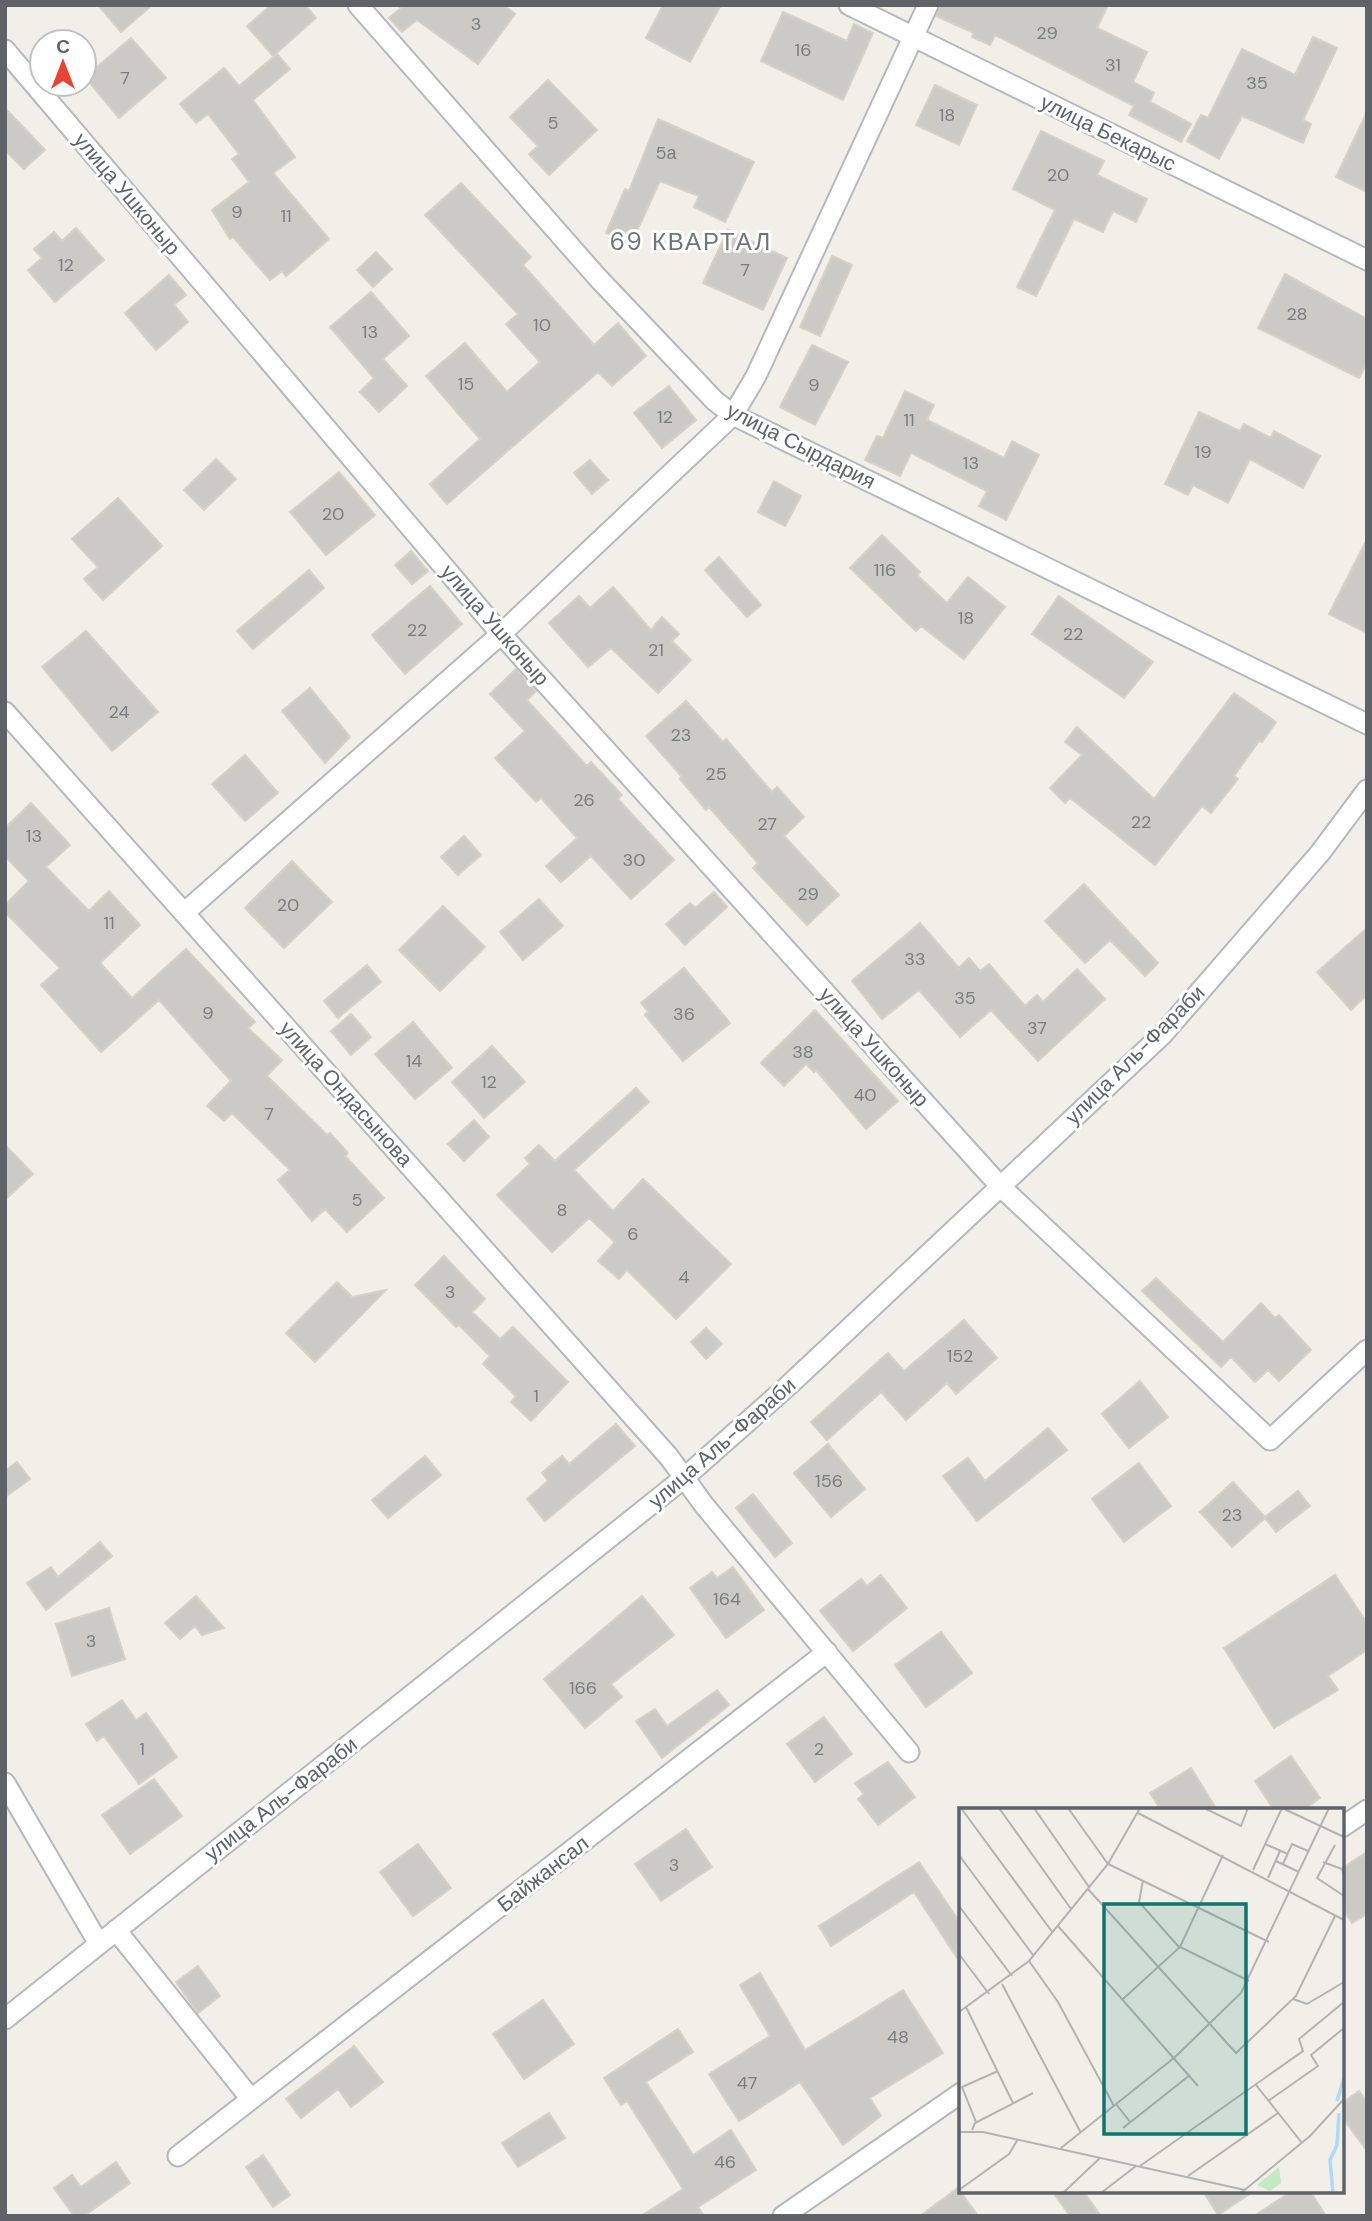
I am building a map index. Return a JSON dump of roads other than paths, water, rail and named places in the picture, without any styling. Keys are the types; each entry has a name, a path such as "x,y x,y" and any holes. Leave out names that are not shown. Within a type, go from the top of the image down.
{"street":[{"name":"улица Сырдария","path":"358,5 598,278 715,401 733,415 1367,724"},
{"name":"улица Бекарыс","path":"849,5 1367,260"},
{"path":"184,913 501,634 733,415 756,376 928,5"},
{"name":"улица Ушконыр","path":"5,50 501,634 1000,1186 1270,1440 1367,1350"},
{"name":"улица Ондасынова","path":"5,712 660,1447 684,1478"},
{"name":"улица Аль-Фараби","path":"5,2019 684,1478 789,1385 1163,1034 1321,853 1367,790"},
{"path":"684,1478 909,1752"},
{"name":"Байжансал","path":"178,2156 827,1652"},
{"path":"5,1783 99,1944"},
{"path":"1344,1826 1367,1810"},
{"path":"116,1930 251,2099"},
{"path":"783,2216 959,2093"}],"district":[{"name":"69 КВАРТАЛ","path":"691,241"}]}
